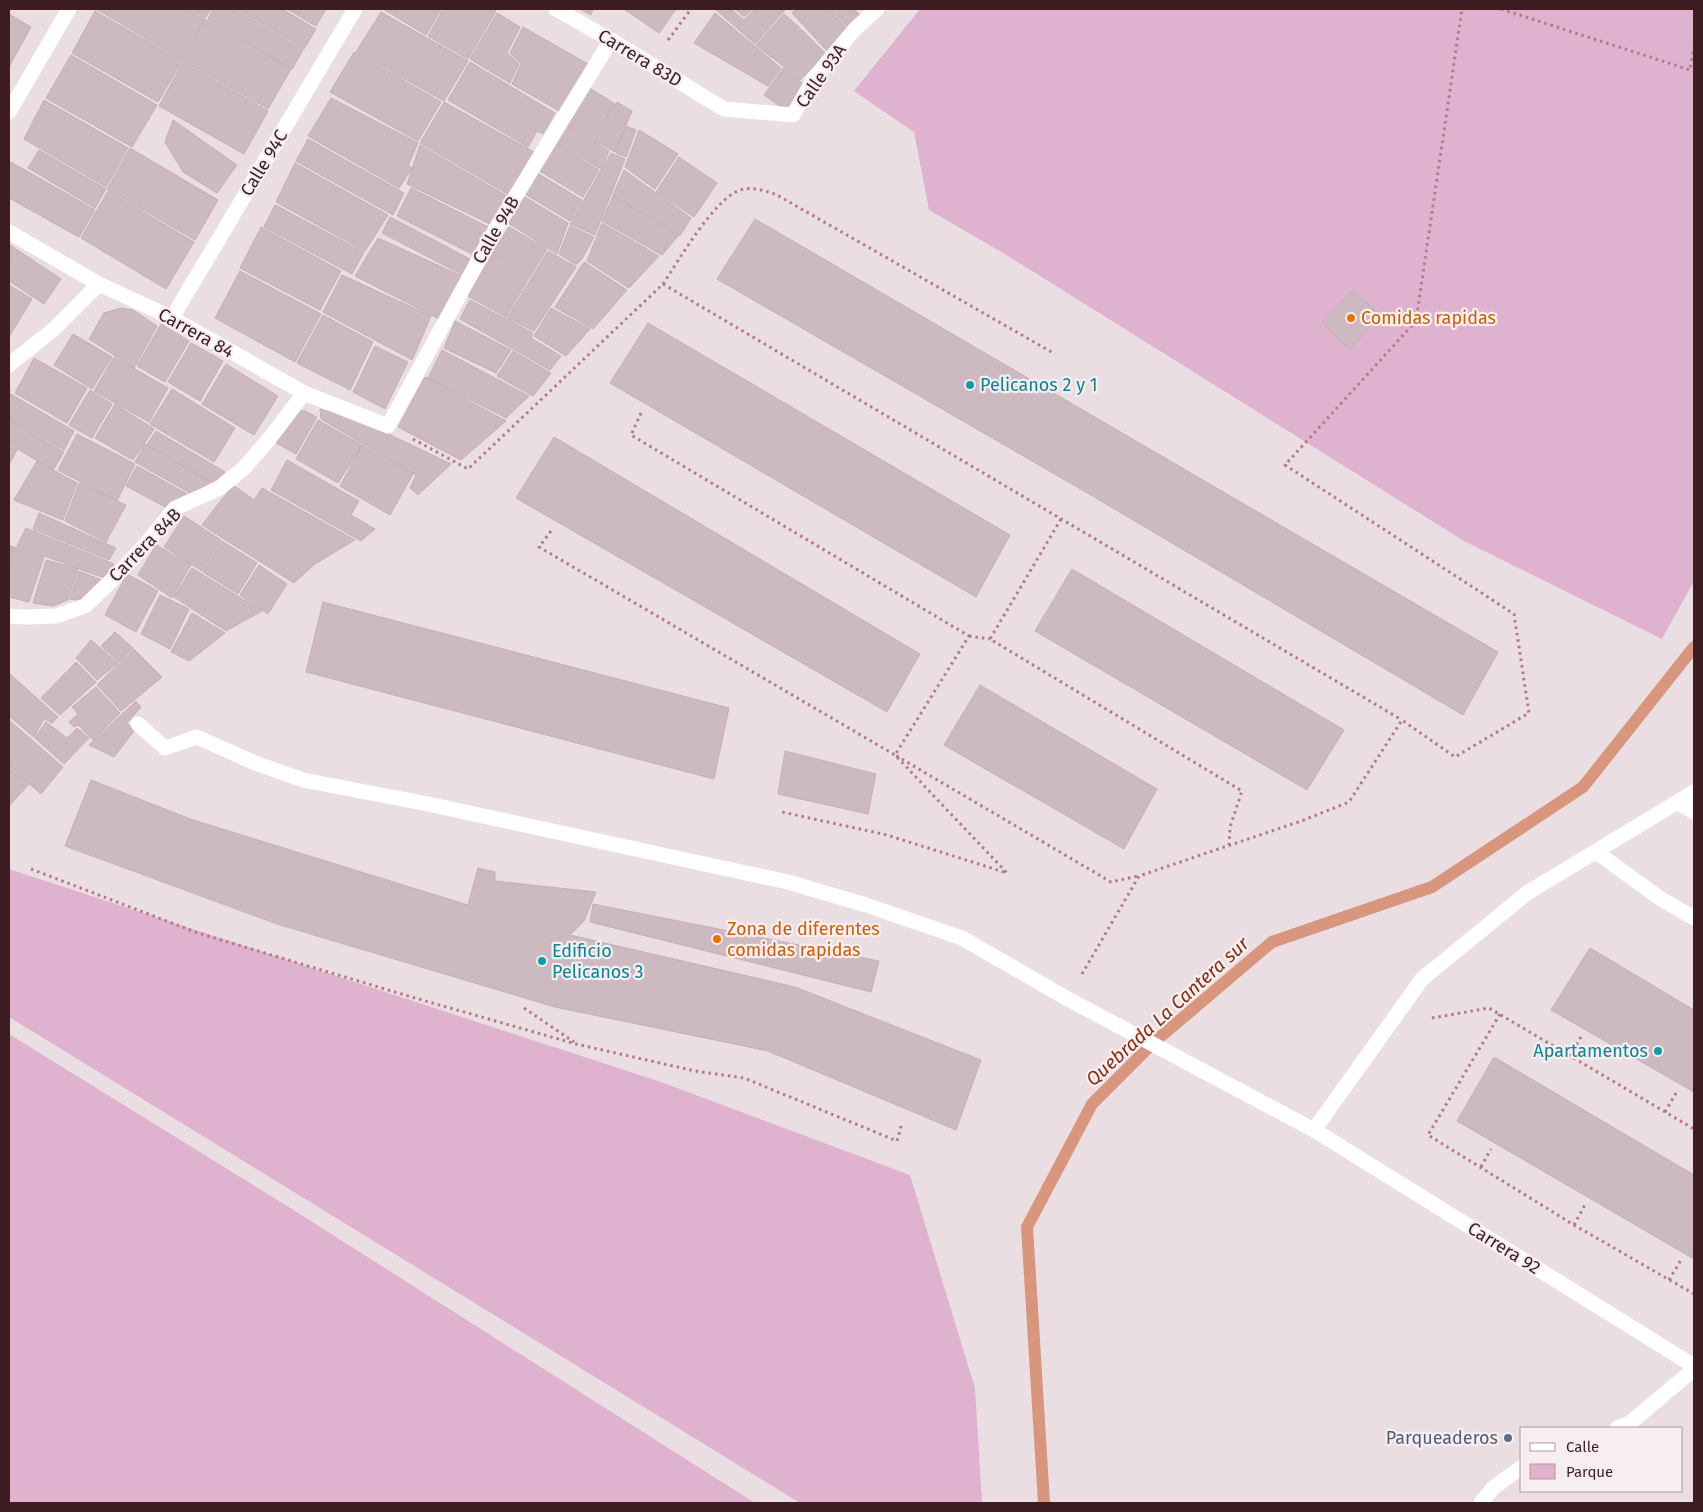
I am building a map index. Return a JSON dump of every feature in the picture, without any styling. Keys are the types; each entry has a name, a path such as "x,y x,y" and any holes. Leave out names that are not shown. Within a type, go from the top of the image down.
{"street":[{"path":"9,112 69,9"},
{"name":"Calle 94C","path":"172,318 355,9"},
{"name":"Carrera 83D","path":"556,9 724,108"},
{"name":"Calle 93A","path":"724,108 793,115 815,77 855,29 877,9"},
{"name":"Calle 94B","path":"388,426 495,230 611,40"},
{"name":"Carrera 84","path":"9,232 98,284 172,318 304,393 388,426"},
{"path":"9,365 54,329 98,284"},
{"name":"Carrera 84B","path":"9,616 56,616 84,606 128,563 175,508 220,488 244,468 270,438 304,393"},
{"name":"Carrera 92","path":"138,724 165,748 197,736 255,763 303,780 428,804 788,882 866,905 962,938 1068,999 1205,1070 1314,1130 1694,1368"},
{"path":"1314,1130 1422,979 1527,893 1679,803 1694,792"},
{"path":"1679,803 1694,812"},
{"path":"1596,852 1661,899 1694,918"},
{"path":"1620,1427 1630,1423 1694,1368"},
{"path":"1481,1503 1494,1487 1520,1468"}],"path":[{"path":"650,64 691,9"},
{"path":"662,284 1402,720 1455,757 1529,713 1514,614 1285,465 1416,320 1462,9"},
{"path":"1501,9 1690,70 1694,47"},
{"path":"388,426 468,469 662,284 714,208 741,190 758,189 778,195 1054,354"},
{"path":"641,413 631,435 969,636 990,639 1242,791 1230,828 1229,845"},
{"path":"990,639 1061,519"},
{"path":"551,531 539,547 1111,882 1139,876 1304,820 1349,802 1402,720"},
{"path":"895,755 969,636"},
{"path":"782,812 887,835 1007,873 895,755"},
{"path":"31,869 198,933 415,998 576,1044 695,1071 744,1078 897,1141 902,1124"},
{"path":"1068,999 1139,876"},
{"path":"524,1008 576,1044"},
{"path":"1389,1026 1489,1008 1694,1129"},
{"path":"1500,1014 1428,1135 1574,1225 1694,1294"},
{"path":"1570,1056 1582,1035"},
{"path":"1665,1112 1676,1093"},
{"path":"1481,1167 1490,1149"},
{"path":"1574,1225 1586,1203"},
{"path":"1669,1280 1681,1260"}],"green space":[{"path":"920,9 1694,9 1694,581 1662,639 1464,541 1003,253 929,210 914,132 854,91"},
{"path":"9,869 661,1082 910,1175 975,1388 982,1503 800,1503 9,1017"},
{"path":"9,1034 284,1204 755,1503 9,1503"}],"building":[{"path":"96,9 187,9 204,19 181,59"},
{"path":"190,9 211,9 205,18"},
{"path":"213,9 234,9 303,50 292,69 208,19"},
{"path":"237,9 282,9 316,29 304,49"},
{"path":"287,9 326,9 316,26"},
{"path":"383,9 441,9 426,35"},
{"path":"443,9 492,9 496,11 468,59 428,36"},
{"path":"580,9 593,9 591,15"},
{"path":"624,9 676,9 659,33"},
{"path":"715,9 731,9 744,20 755,9 785,10 755,44"},
{"path":"735,9 753,9 744,17"},
{"path":"797,9 829,9 849,30 827,51 792,13"},
{"path":"831,9 854,9 861,16 849,28"},
{"path":"95,11 182,61 158,102 72,53"},
{"path":"381,12 468,61 444,101 356,52"},
{"path":"497,13 520,27 507,53 519,64 510,83 470,59"},
{"path":"715,13 781,68 768,86 694,43"},
{"path":"9,14 31,27 9,67"},
{"path":"784,14 800,28 772,58 756,45"},
{"path":"205,19 291,69 268,109 182,60"},
{"path":"523,27 588,64 561,112 512,84 521,64 510,53"},
{"path":"801,29 826,54 800,80 773,58"},
{"path":"354,52 441,102 418,141 330,92"},
{"path":"71,55 157,105 132,147 46,98"},
{"path":"183,62 268,111 244,154 159,106"},
{"path":"470,62 555,113 543,134 537,131 528,147 448,100"},
{"path":"783,68 806,86 788,112 764,95"},
{"path":"588,87 615,104 592,139 565,123"},
{"path":"331,98 418,143 408,166 412,168 399,188 308,136"},
{"path":"44,100 128,148 106,187 24,139"},
{"path":"444,102 534,152 511,196 420,143"},
{"path":"617,102 632,111 615,152 593,140"},
{"path":"173,120 237,165 217,193 183,172 165,142"},
{"path":"563,123 609,151 601,169 552,141"},
{"path":"626,126 636,130 626,157 616,153"},
{"path":"639,130 678,154 655,189 625,167"},
{"path":"308,139 404,193 393,215 296,161"},
{"path":"554,143 599,170 583,197 538,170"},
{"path":"420,145 509,197 492,225 407,184"},
{"path":"130,148 218,200 195,240 107,189"},
{"path":"39,150 106,189 95,208 28,168"},
{"path":"611,153 625,159 595,235 570,224"},
{"path":"679,157 717,183 694,217 656,192"},
{"path":"11,162 95,210 79,237 9,198 9,167"},
{"path":"295,163 388,215 365,251 276,202"},
{"path":"624,170 691,218 680,236 613,195"},
{"path":"537,173 582,200 570,221 525,194"},
{"path":"411,188 488,227 474,255 397,216"},
{"path":"108,191 194,242 166,289 81,238"},
{"path":"523,196 568,223 557,254 508,223"},
{"path":"613,196 678,236 662,255 602,221"},
{"path":"275,205 364,252 352,274 264,227"},
{"path":"390,217 470,259 463,275 382,233"},
{"name":"Pelicanos 2 y 1","path":"755,219 1498,652 1463,715 1084,491 717,279"},
{"path":"602,223 659,256 629,288 587,261"},
{"path":"570,226 594,237 582,259 576,265 559,254"},
{"path":"261,227 341,271 320,310 240,268"},
{"path":"509,227 547,249 530,277 492,254"},
{"path":"378,238 462,276 439,319 355,276"},
{"path":"10,245 61,279 44,304 9,281"},
{"path":"548,251 576,267 534,331 507,318"},
{"path":"492,255 529,278 506,317 468,296"},
{"path":"584,262 627,290 593,329 555,307"},
{"path":"240,271 321,314 295,362 215,318"},
{"path":"342,275 431,316 412,360 323,312"},
{"path":"9,285 32,299 9,337"},
{"name":"Comidas rapidas","path":"1352,291 1380,314 1350,350 1322,322"},
{"path":"470,300 533,333 531,338 561,356 550,370 460,319"},
{"path":"121,308 133,310 157,326 134,368 89,339 104,313"},
{"path":"551,308 590,329 566,356 534,336"},
{"path":"323,315 373,342 350,390 297,363"},
{"path":"455,321 511,350 496,373 444,348"},
{"path":"648,323 1010,535 976,597 610,383"},
{"path":"161,324 189,341 165,382 137,366"},
{"path":"73,334 112,357 92,389 54,365"},
{"path":"191,343 223,361 200,401 168,382"},
{"path":"375,346 408,362 385,409 353,392"},
{"path":"442,350 529,396 506,418 428,378"},
{"path":"513,351 551,373 533,396 497,376"},
{"path":"114,357 168,388 149,422 94,391"},
{"path":"34,358 87,388 67,423 15,393"},
{"path":"226,364 278,396 254,435 202,404"},
{"path":"425,377 506,421 461,460 398,427"},
{"path":"172,389 235,428 214,462 150,424"},
{"path":"90,390 112,404 92,438 69,425"},
{"path":"9,393 74,431 64,450 9,418"},
{"path":"115,404 154,429 133,460 95,438"},
{"path":"320,409 357,419 451,464 418,495 410,488 416,475 321,419"},
{"path":"296,411 305,411 317,417 296,454 276,443"},
{"path":"9,419 64,452 53,470 9,444"},
{"path":"318,420 362,445 338,483 296,459"},
{"path":"156,431 225,472 213,482 146,446"},
{"path":"77,434 135,464 117,501 58,470"},
{"path":"554,437 920,654 887,712 516,498"},
{"path":"145,444 211,482 192,494 135,462"},
{"path":"362,445 413,474 390,515 340,486"},
{"path":"9,446 17,450 9,465"},
{"path":"287,460 359,501 351,515 375,529 361,541 271,490"},
{"path":"37,461 77,483 63,520 14,500"},
{"path":"137,466 191,496 169,509 126,486"},
{"path":"79,483 126,505 106,542 65,521"},
{"path":"233,485 254,500 262,488 355,540 315,564 294,583 202,525"},
{"path":"39,513 116,548 109,560 33,529"},
{"path":"184,516 221,540 202,571 164,547"},
{"path":"26,528 114,564 107,579 17,546"},
{"path":"222,541 257,563 238,594 203,572"},
{"path":"9,545 14,547 9,559"},
{"path":"156,545 191,565 172,598 138,575"},
{"path":"15,547 44,557 29,602 9,597 9,563"},
{"path":"46,560 78,569 68,600 53,606 33,603"},
{"path":"259,565 287,584 268,614 240,595"},
{"path":"192,568 262,611 226,631 174,597"},
{"path":"1072,569 1344,730 1307,790 1035,631"},
{"path":"79,571 104,581 101,586 86,594 84,598 70,599"},
{"path":"127,574 158,591 136,632 105,615"},
{"path":"160,595 189,609 170,649 141,634"},
{"path":"323,602 729,708 714,779 306,672"},
{"path":"192,613 225,633 189,661 171,652"},
{"path":"115,632 133,648 119,662 101,646"},
{"path":"91,640 118,663 97,680 76,658"},
{"path":"134,649 162,677 121,711 97,685"},
{"path":"76,662 96,682 60,715 41,698"},
{"path":"9,673 58,717 52,723 44,719 34,737 9,716"},
{"path":"980,685 1157,789 1124,849 944,745"},
{"path":"96,687 120,713 93,740 78,725 74,727 69,722 78,714 72,707"},
{"path":"136,701 141,707 127,723 134,731 114,757 89,745"},
{"path":"9,720 63,767 41,794 9,766"},
{"path":"46,722 67,738 77,728 89,738 64,764 35,738"},
{"path":"785,751 876,774 868,814 778,794"},
{"path":"9,768 29,784 9,806"},
{"name":"Edificio Pelicanos 3","path":"91,780 193,820 468,905 478,868 495,872 495,881 596,892 584,921 570,935 795,987 981,1060 956,1130 768,1051 555,1007 277,924 65,846"},
{"name":"Zona de diferentes comidas rapidas","path":"593,904 879,961 871,992 590,922"},
{"name":"Apartamentos","path":"1590,948 1694,1010 1694,1092 1551,1010"},
{"path":"1494,1057 1694,1175 1694,1259 1457,1121"}],"waterway":[{"name":"Quebrada La Cantera sur","path":"1044,1503 1027,1227 1092,1104 1153,1043 1272,942 1432,887 1583,787 1694,647"}],"place":[{"name":"Comidas rapidas","path":"1351,318"},
{"name":"Pelicanos 2 y 1","path":"970,385"},
{"name":"Zona de diferentes comidas rapidas","path":"717,939"},
{"name":"Edificio Pelicanos 3","path":"542,961"},
{"name":"Apartamentos","path":"1658,1051"},
{"name":"Parqueaderos","path":"1508,1438"}]}
